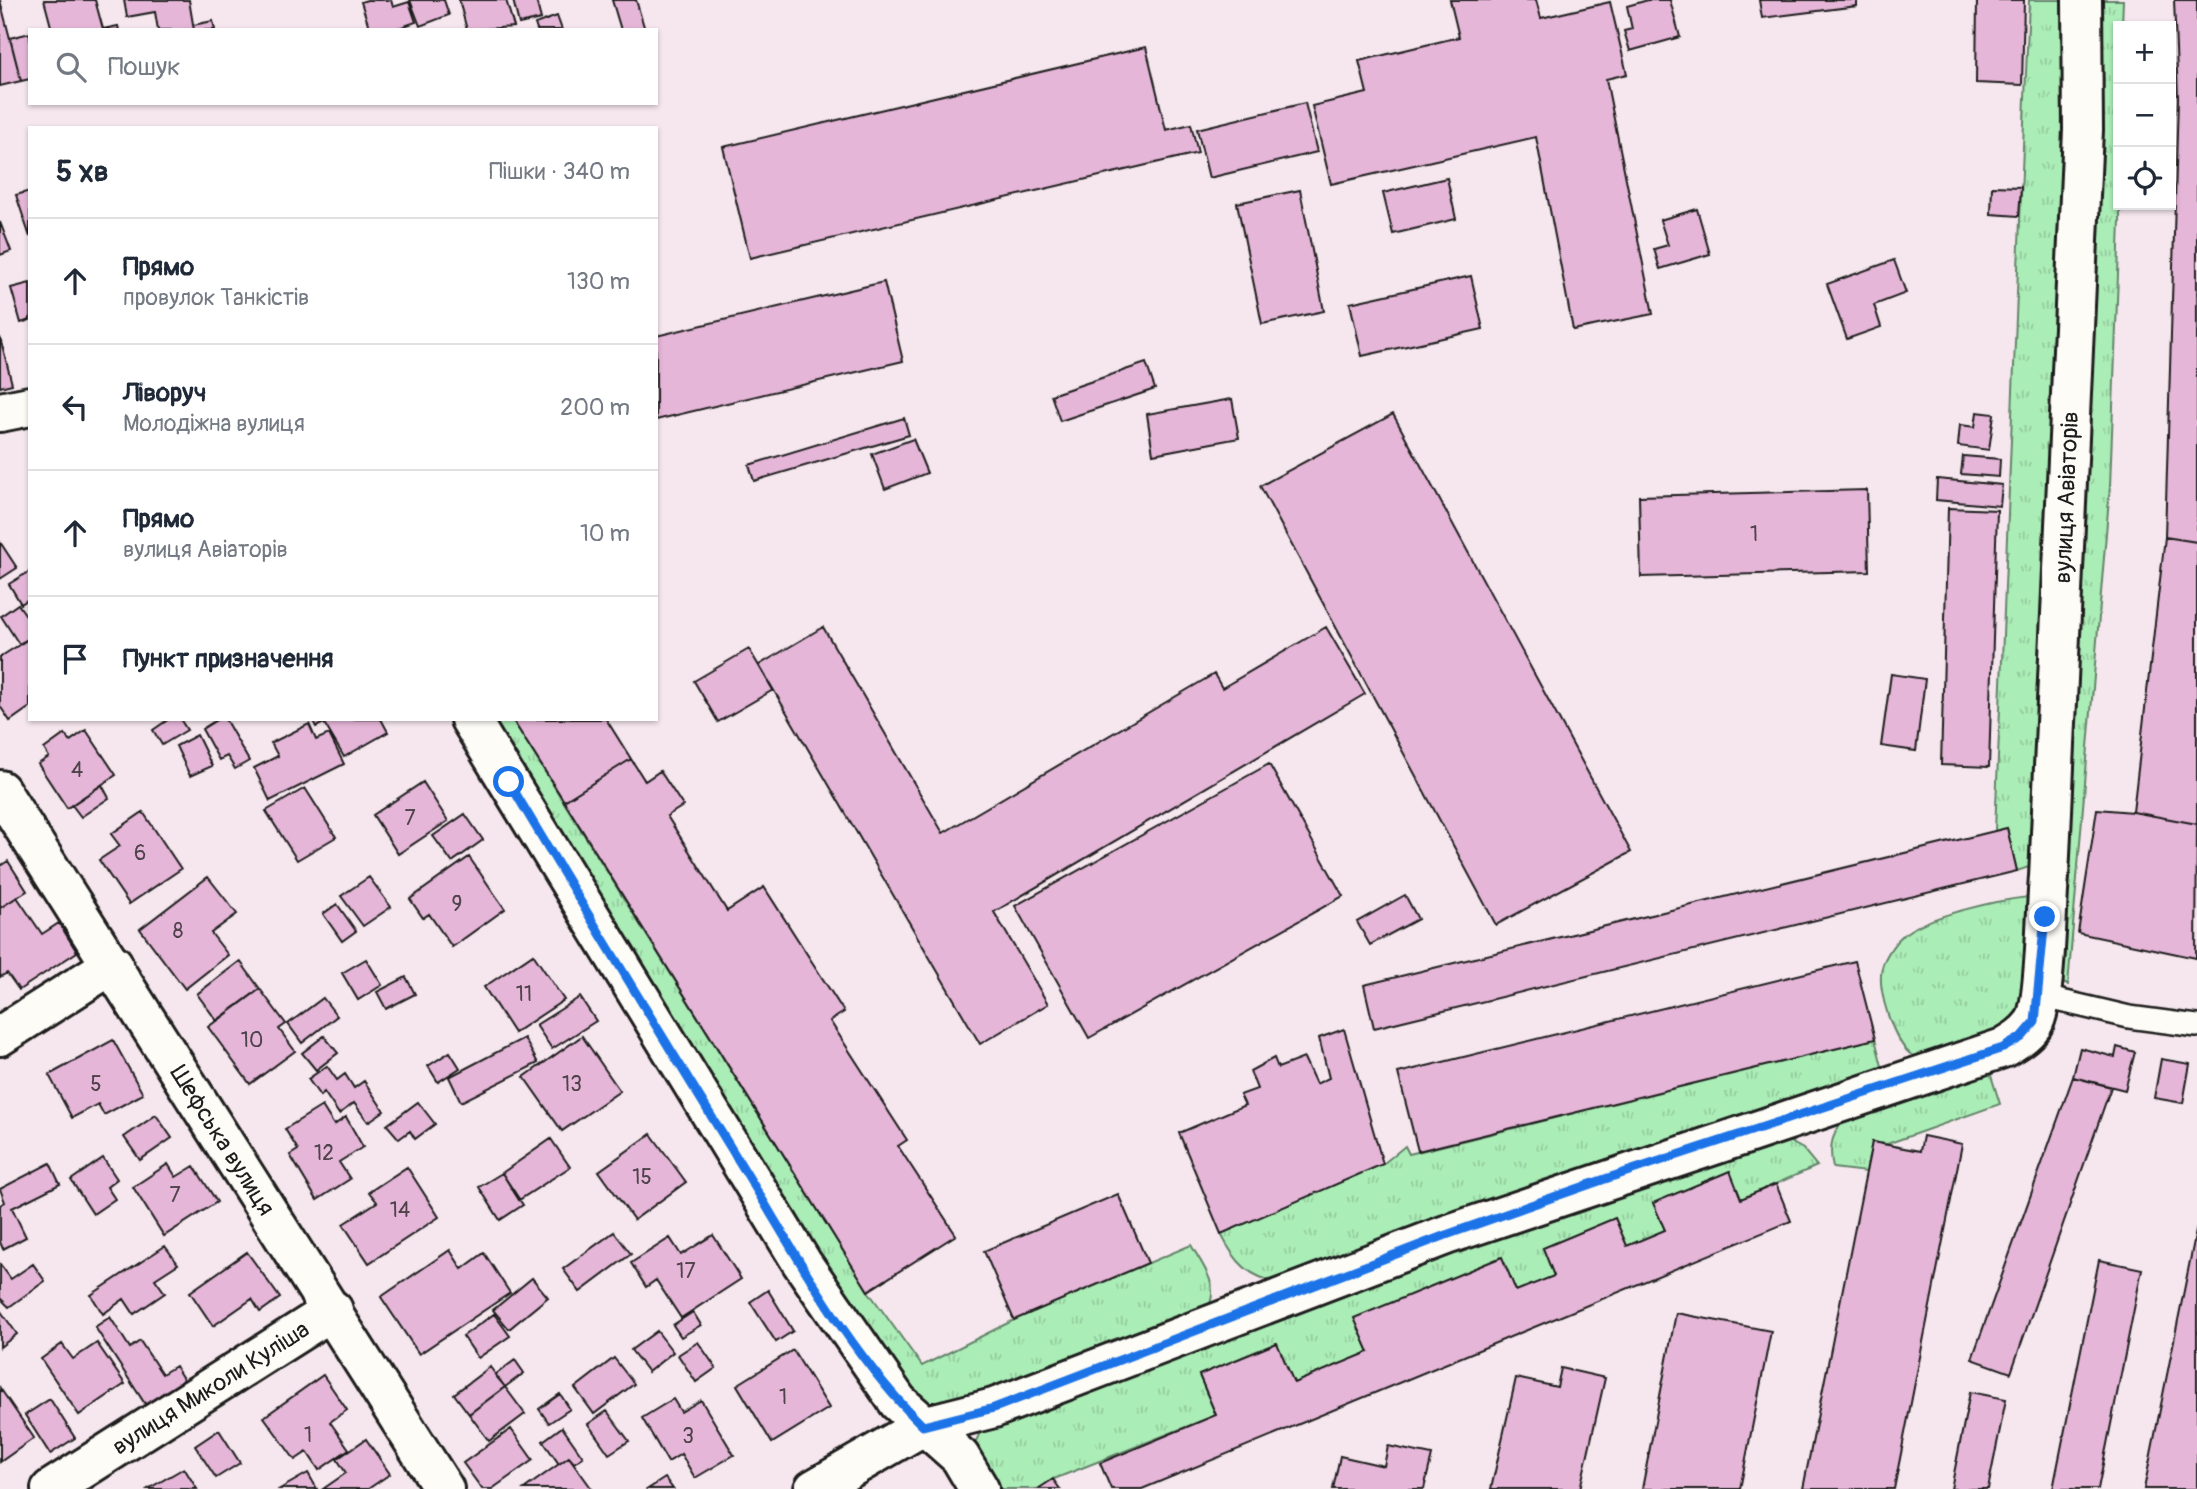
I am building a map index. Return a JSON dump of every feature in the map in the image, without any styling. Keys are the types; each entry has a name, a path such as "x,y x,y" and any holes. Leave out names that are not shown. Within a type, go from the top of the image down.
{"street":[{"name":"вулиця Авіаторів","path":"814,1489 923,1426 994,1408 1446,1235 1605,1179 2003,1048 2022,1037 2035,1022 2040,996 2049,877 2082,155 2081,0"},
{"path":"0,412 28,406"},
{"path":"471,721 802,1263 898,1402 960,1457 979,1489"},
{"name":"Шефська вулиця","path":"0,790 333,1310 444,1489"},
{"path":"0,1036 113,964"},
{"name":"вулиця Миколи Куліша","path":"51,1489 333,1310"}],"lane":[{"path":"2040,996 2129,1017 2197,1026"}],"green space":[{"path":"2029,0 2066,0 2068,127 2033,858 2029,867 2017,871 2007,828 1995,831"},
{"path":"2094,0 2123,0 2122,21 2113,21 2113,210 2120,210 2120,221 2110,486 2068,985 2060,982"},
{"path":"482,721 513,721 868,1291 922,1366 1014,1320 1191,1245 1209,1277 1212,1294 1206,1311 937,1411 906,1396"},
{"path":"2029,897 2031,991 2012,1028 1928,1059 1913,1056 1899,1040 1884,1002 1882,968 1893,947 1902,936 1927,922 1981,905"},
{"path":"1875,1039 1884,1074 1281,1283 1260,1277 1244,1267 1221,1234 1383,1164 1405,1146 1409,1154"},
{"path":"1988,1066 2000,1104 1887,1144 1872,1142 1866,1172 1833,1168 1833,1139 1849,1115"},
{"path":"1787,1140 1803,1149 1817,1166 1741,1199 1729,1171 1654,1203 1665,1230 1627,1246 1615,1218 1543,1248 1554,1276 1516,1291 1501,1257 1355,1318 1369,1352 1294,1383 1276,1343 1199,1375 1216,1415 1054,1479 1038,1489 985,1489 974,1459 975,1445 982,1430 1454,1245"}],"building":[{"path":"0,0 21,81 0,86"},
{"path":"44,0 95,0 103,28 51,28"},
{"path":"124,0 189,0 194,28 158,28 155,12 127,17"},
{"path":"391,0 393,7 409,2 416,22 399,28 369,28 361,2"},
{"path":"410,0 444,0 449,15 420,26"},
{"path":"459,0 506,0 514,27 466,28"},
{"path":"513,0 536,0 541,19 519,24"},
{"path":"612,0 636,0 644,28 620,28"},
{"path":"1450,0 1536,0 1541,18 1610,2 1627,74 1606,79 1653,314 1573,330 1536,137 1331,184 1312,106 1367,93 1359,61 1459,37"},
{"path":"1648,0 1670,0 1680,37 1630,51 1624,31 1632,29 1627,6"},
{"path":"1759,0 1857,0 1857,6 1762,18"},
{"path":"1977,0 2024,0 2022,85 1976,83"},
{"path":"2174,0 2197,0 2197,542 2165,537 2176,210 2178,98"},
{"path":"557,16 561,28 536,28 535,24"},
{"path":"213,21 215,28 194,28 193,25"},
{"path":"28,34 28,79 21,81 10,38"},
{"path":"1146,47 1166,130 1191,124 1198,153 750,258 723,147"},
{"path":"1305,103 1317,152 1209,178 1197,129"},
{"path":"1447,178 1456,219 1393,234 1383,193"},
{"path":"1992,186 2021,187 2019,216 1991,214"},
{"path":"1300,190 1324,311 1262,324 1237,203"},
{"path":"28,192 28,231 16,195"},
{"path":"1697,209 1710,254 1660,269 1654,249 1668,245 1660,220"},
{"path":"0,222 11,251 0,255"},
{"path":"1894,260 1906,293 1874,305 1881,327 1847,339 1827,284"},
{"path":"1471,276 1483,329 1362,356 1350,303"},
{"path":"884,282 903,361 658,420 658,336"},
{"path":"28,284 28,321 21,323 11,288"},
{"path":"0,337 12,384 0,387"},
{"path":"1146,363 1155,389 1060,421 1051,395"},
{"path":"1232,399 1239,438 1153,454 1147,414"},
{"path":"1977,412 1994,414 1989,450 1958,446 1960,425 1975,427"},
{"path":"1393,414 1631,852 1496,925 1260,486"},
{"path":"904,418 909,435 754,481 749,465"},
{"path":"913,439 927,473 885,489 872,454"},
{"path":"1963,456 2000,459 1999,477 1961,474"},
{"path":"1937,479 2002,485 2000,506 1936,500"},
{"path":"1867,490 1869,571 1641,577 1639,496"},
{"path":"1948,508 1997,510 1989,767 1941,765"},
{"path":"2165,537 2197,542 2197,824 2133,812"},
{"path":"0,542 17,568 0,579"},
{"path":"28,572 28,599 21,604 9,584"},
{"path":"18,604 28,618 28,639 19,644 1,616"},
{"path":"823,627 943,833 1214,674 1222,688 1326,627 1365,694 994,912 1048,1004 980,1044 759,665"},
{"path":"28,639 28,708 10,721 0,706 0,657"},
{"path":"749,649 773,690 718,722 694,681"},
{"path":"1891,674 1925,679 1916,751 1881,746"},
{"path":"166,721 181,721 187,730 162,745 153,730"},
{"path":"215,721 226,721 249,761 235,769 227,756 219,760 202,729"},
{"path":"313,721 382,721 388,732 344,757 324,723 316,727"},
{"path":"513,721 607,721 631,759 564,801"},
{"path":"309,724 316,740 329,734 344,764 270,801 254,768 278,756 271,743"},
{"path":"86,730 116,775 67,808 38,764 49,757 44,749 65,734 70,741"},
{"path":"197,735 212,766 190,776 176,746"},
{"path":"631,759 645,781 660,771 683,806 667,816 727,911 764,887 844,1012 830,1021 907,1140 898,1146 956,1235 868,1291 564,801"},
{"path":"1269,764 1343,896 1089,1038 1015,906"},
{"path":"423,782 448,821 398,854 373,815"},
{"path":"102,785 109,798 81,817 72,805"},
{"path":"305,788 336,837 297,860 266,811"},
{"path":"2097,809 2133,812 2197,824 2196,958 2078,933"},
{"path":"143,812 181,869 129,904 99,860 120,846 111,834"},
{"path":"465,814 483,840 452,862 433,836"},
{"path":"2007,828 2017,871 1374,1028 1364,985"},
{"path":"469,857 505,909 452,947 429,914 423,918 410,899"},
{"path":"8,861 27,891 0,908 0,866"},
{"path":"208,877 237,914 211,933 228,955 185,989 140,929"},
{"path":"369,877 391,907 363,926 341,896"},
{"path":"1405,895 1418,919 1370,945 1357,922"},
{"path":"17,897 42,934 59,923 77,952 19,990 7,973 0,977 0,908"},
{"path":"337,904 356,931 342,941 323,914"},
{"path":"533,954 564,1000 514,1033 484,987"},
{"path":"366,959 382,985 358,1000 342,973"},
{"path":"240,961 260,989 217,1021 197,994"},
{"path":"1855,961 1875,1039 1418,1151 1398,1073"},
{"path":"406,977 415,994 386,1009 377,992"},
{"path":"260,989 286,1024 279,1029 295,1051 250,1084 208,1027"},
{"path":"580,997 596,1021 552,1049 536,1025"},
{"path":"323,998 337,1016 302,1043 288,1024"},
{"path":"1344,1029 1383,1164 1221,1234 1179,1133 1245,1105 1240,1095 1257,1089 1250,1071 1274,1058 1278,1068 1304,1058 1316,1084 1329,1078 1319,1038"},
{"path":"324,1036 338,1053 316,1070 302,1053"},
{"path":"582,1036 620,1091 562,1131 524,1077"},
{"path":"524,1038 538,1063 461,1102 449,1077"},
{"path":"113,1040 143,1094 104,1115 98,1104 72,1118 49,1075"},
{"path":"2117,1047 2135,1052 2125,1090 2073,1077 2080,1048 2115,1057"},
{"path":"450,1052 460,1068 438,1082 428,1066"},
{"path":"2161,1059 2190,1064 2183,1103 2154,1098"},
{"path":"327,1066 337,1080 345,1074 354,1088 364,1081 384,1111 368,1122 354,1103 339,1114 324,1092 320,1096 308,1079"},
{"path":"2073,1077 2111,1087 2011,1373 1972,1359"},
{"path":"418,1102 435,1124 415,1139 410,1131 399,1139 387,1125"},
{"path":"322,1106 334,1125 346,1117 363,1147 339,1162 350,1179 317,1200 290,1155 298,1150 285,1129"},
{"path":"156,1115 172,1138 140,1160 124,1137"},
{"path":"651,1134 686,1182 634,1220 599,1171"},
{"path":"1923,1136 1962,1144 1894,1489 1803,1489 1872,1142 1920,1151"},
{"path":"551,1139 570,1167 519,1200 502,1173"},
{"path":"103,1158 117,1179 107,1187 115,1199 93,1214 71,1180"},
{"path":"50,1163 60,1184 12,1208 26,1237 3,1249 0,1242 0,1205 5,1202 0,1189"},
{"path":"168,1164 176,1177 194,1166 217,1202 164,1236 133,1187"},
{"path":"407,1167 439,1217 369,1263 343,1224 377,1202 369,1192"},
{"path":"1730,1171 1741,1199 1776,1184 1791,1221 1142,1489 1111,1489 1100,1463 1216,1415 1199,1375 1277,1343 1294,1383 1369,1352 1354,1318 1502,1257 1516,1291 1554,1276 1543,1248 1615,1218 1627,1246 1665,1230 1653,1203"},
{"path":"502,1173 523,1205 500,1220 479,1187"},
{"path":"1118,1194 1148,1263 1014,1320 984,1251"},
{"path":"2197,1226 2197,1489 2144,1489"},
{"path":"614,1232 631,1254 580,1292 563,1269"},
{"path":"713,1235 741,1279 681,1318 656,1280 646,1287 631,1263 670,1238 681,1255"},
{"path":"165,1246 178,1264 155,1279 165,1293 134,1314 124,1299 103,1314 91,1295"},
{"path":"450,1250 462,1269 484,1253 510,1293 419,1354 381,1297"},
{"path":"247,1252 280,1298 260,1312 252,1299 213,1326 190,1292"},
{"path":"2099,1260 2142,1269 2098,1489 2053,1489"},
{"path":"0,1264 11,1279 33,1264 45,1281 9,1307 0,1298"},
{"path":"532,1278 548,1297 509,1329 493,1310"},
{"path":"768,1290 793,1331 776,1342 750,1302"},
{"path":"0,1310 17,1334 0,1347"},
{"path":"693,1312 701,1325 681,1337 673,1325"},
{"path":"1676,1313 1771,1331 1740,1489 1642,1489"},
{"path":"494,1314 510,1336 478,1358 463,1336"},
{"path":"110,1317 130,1348 140,1341 162,1374 175,1366 187,1385 149,1410 95,1327"},
{"path":"657,1331 673,1352 648,1372 631,1350"},
{"path":"698,1342 716,1368 696,1382 678,1355"},
{"path":"97,1343 125,1384 79,1415 41,1359 62,1344 73,1359"},
{"path":"793,1350 829,1408 772,1443 737,1385"},
{"path":"614,1358 634,1384 594,1414 575,1388"},
{"path":"515,1360 524,1373 505,1387 495,1375"},
{"path":"490,1367 505,1387 469,1414 454,1394"},
{"path":"1561,1368 1605,1378 1580,1489 1491,1489 1516,1378 1557,1387"},
{"path":"323,1375 347,1410 330,1422 349,1449 319,1470 307,1452 295,1460 264,1417"},
{"path":"505,1387 525,1414 489,1441 469,1414"},
{"path":"0,1388 34,1438 0,1462"},
{"path":"1970,1392 2006,1399 1988,1489 1951,1489"},
{"path":"560,1394 570,1409 549,1423 539,1409"},
{"path":"50,1399 75,1438 50,1454 25,1415"},
{"path":"673,1399 681,1412 701,1400 734,1455 695,1478 681,1454 668,1462 642,1418"},
{"path":"607,1411 629,1441 609,1454 588,1424"},
{"path":"562,1427 583,1457 574,1463 569,1457 559,1464 543,1441"},
{"path":"511,1429 533,1460 492,1489 482,1489 463,1463"},
{"path":"219,1430 240,1463 216,1478 195,1446"},
{"path":"366,1439 390,1474 368,1489 323,1489 346,1473 337,1459"},
{"path":"1388,1446 1432,1455 1424,1489 1333,1489 1340,1456 1384,1466"},
{"path":"569,1457 592,1489 524,1489 559,1464"},
{"path":"184,1468 197,1489 148,1489"},
{"path":"308,1473 317,1489 280,1489"},
{"path":"665,1478 673,1489 648,1489"},
{"path":"1053,1479 1060,1489 1038,1489"}],"route":[{"path":"509,782 802,1263 872,1367 898,1402 923,1426 994,1408 1446,1235 1605,1179 2003,1048 2022,1037 2035,1022 2040,996 2045,917"}]}
